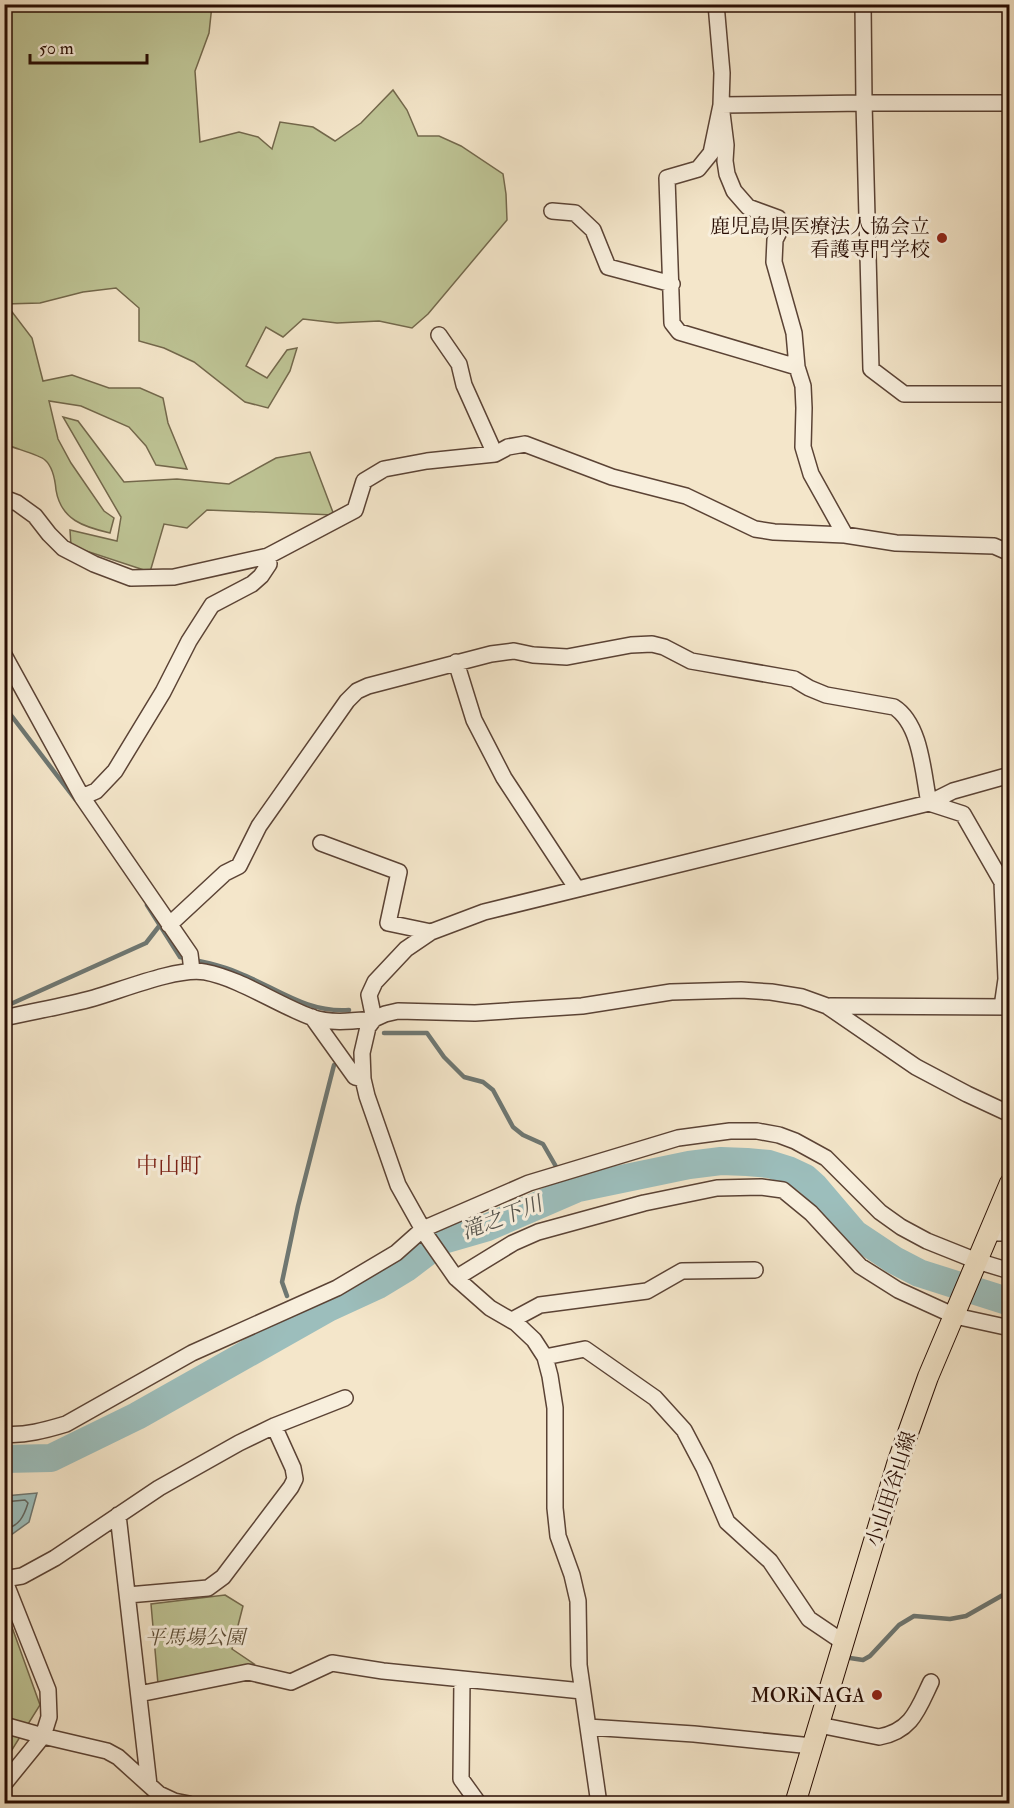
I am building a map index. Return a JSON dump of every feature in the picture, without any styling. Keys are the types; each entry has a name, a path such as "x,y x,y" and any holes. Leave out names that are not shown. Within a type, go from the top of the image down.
{"main road":[{"name":"小山田谷山線","path":"795,1803 898,1461 928,1377 1010,1183"}],"street":[{"path":"716,4 727,174 734,190 748,207 777,218 780,225 774,262 794,333 797,367 803,386 803,447 811,474 845,535"},
{"path":"863,4 871,369 904,394 1010,394"},
{"path":"721,105 1010,103"},
{"path":"721,105 711,153 698,169 667,178 672,323 680,332 797,367"},
{"path":"552,210 575,213 593,230 608,267 672,284"},
{"path":"438,335 459,364 464,385 495,454"},
{"path":"4,498 17,502 35,516 63,548 94,564 131,578 174,576 268,556 355,510 364,481 384,469 427,461 495,454 508,447 525,444 612,477 686,496 755,529 845,535 896,543 994,546 1010,553"},
{"path":"82,797 96,791 115,771 163,692 189,640 212,605 252,584 269,564 268,556"},
{"path":"169,925 225,873 239,866 259,826 347,700 357,691 368,686 456,663 514,651 533,655 567,657 630,645 652,644 664,647 691,661 794,679 826,695 894,707 903,713 916,739 929,803"},
{"path":"4,655 82,797 169,925 191,963 205,972 224,977 312,1017 347,1022 374,1019 398,1011 475,1013 534,1010 582,1006 671,992 741,990 802,997 827,1006 916,1067 1010,1114"},
{"path":"456,663 474,720 504,778 577,889"},
{"path":"600,1803 579,1665 578,1602 572,1575 558,1536 555,1508 555,1408 545,1357 534,1340 512,1320 490,1308 452,1274 424,1232 398,1185 363,1078 364,1039 374,1019 369,995 375,982 406,949 431,932 484,912 929,803 953,791 1010,775"},
{"path":"827,1006 1006,1007 1006,882 963,814 929,803"},
{"path":"321,843 399,872 388,923 431,932"},
{"path":"4,1018 93,998 176,974 191,963"},
{"path":"312,1017 355,1077 363,1078"},
{"path":"4,1434 46,1431 66,1424 192,1353 337,1288 424,1232 492,1198 550,1176 678,1138 730,1131 757,1131 795,1141 826,1158 880,1212 901,1227 976,1264 1010,1271"},
{"path":"452,1274 538,1232 644,1203 717,1188 761,1187 783,1190 811,1213 860,1266 898,1290 956,1313 1010,1328"},
{"path":"989,1233 1010,1233"},
{"path":"512,1320 540,1305 646,1291 682,1271 755,1270"},
{"path":"545,1357 585,1349 656,1398 684,1430 704,1468 727,1522 770,1561 809,1619 843,1642"},
{"path":"4,1784 43,1736 49,1717 48,1690 4,1579 22,1576 55,1558 159,1488 239,1443 274,1426 345,1398"},
{"path":"128,1595 208,1588 223,1577 295,1479 274,1426"},
{"path":"118,1515 149,1785"},
{"path":"139,1694 248,1672 291,1682 332,1663 383,1671 582,1691"},
{"path":"462,1679 461,1779 479,1803"},
{"path":"819,1725 879,1737 888,1736 911,1721 931,1682"},
{"path":"4,1725 107,1751 118,1757 159,1794 174,1801 189,1803"},
{"path":"588,1727 694,1734 812,1746"}],"green space":[{"path":"5,4 212,5 209,33 195,71 200,142 239,132 258,137 272,149 280,122 313,127 335,141 361,123 393,90 407,110 418,136 439,136 461,146 503,174 507,220 428,314 412,328 379,321 337,323 303,319 283,337 266,327 246,366 267,378 287,350 297,348 290,371 268,408 245,402 194,362 164,348 139,341 139,308 116,288 83,292 40,303 6,304 32,338 43,381 72,375 109,388 140,388 163,398 168,423 187,469 156,465 146,446 129,427 81,406 49,401 58,439 71,463 104,511 114,518 110,533 83,525 63,509 48,463 28,452 5,446"},
{"path":"63,417 78,421 124,482 177,479 229,484 276,458 310,452 334,515 207,510 187,528 164,524 150,572 71,546 70,530 117,541 121,517"},
{"name":"平馬場公園","path":"225,1595 243,1606 232,1649 254,1664 158,1684 151,1604"},
{"path":"4,1605 40,1705 5,1761 4,1761"}],"water":[{"path":"37,1493 29,1522 11,1535 5,1535 5,1496"}],"waterway":[{"path":"4,706 75,799"},
{"path":"147,905 180,957 232,970 305,1004 333,1010 349,1010"},
{"path":"4,1007 146,943 160,925"},
{"path":"384,1033 427,1033 444,1057 464,1077 483,1082 493,1090 513,1127 523,1135 543,1144 558,1170"},
{"path":"287,1296 282,1282 298,1206 334,1065"},
{"name":"滝之下川","path":"4,1459 51,1458 137,1416 328,1308 378,1285 406,1268 443,1240 488,1227 578,1188 689,1165 721,1161 747,1162 769,1164 788,1170 805,1178 815,1187 855,1234 894,1260 919,1273 1010,1302"},
{"path":"562,1177 570,1192"},
{"name":"滝之下川","path":"296,1320 298,1325"},
{"path":"1005,1509 1010,1512"},
{"path":"850,1658 863,1660 870,1656 899,1625 914,1616 950,1619 966,1616 1010,1591"}],"place":[{"name":"鹿児島県医療法人協会立 看護専門学校","path":"942,238"},
{"name":"MORiNAGA","path":"877,1695"}],"district":[{"name":"中山町","path":"169,1166"}]}
